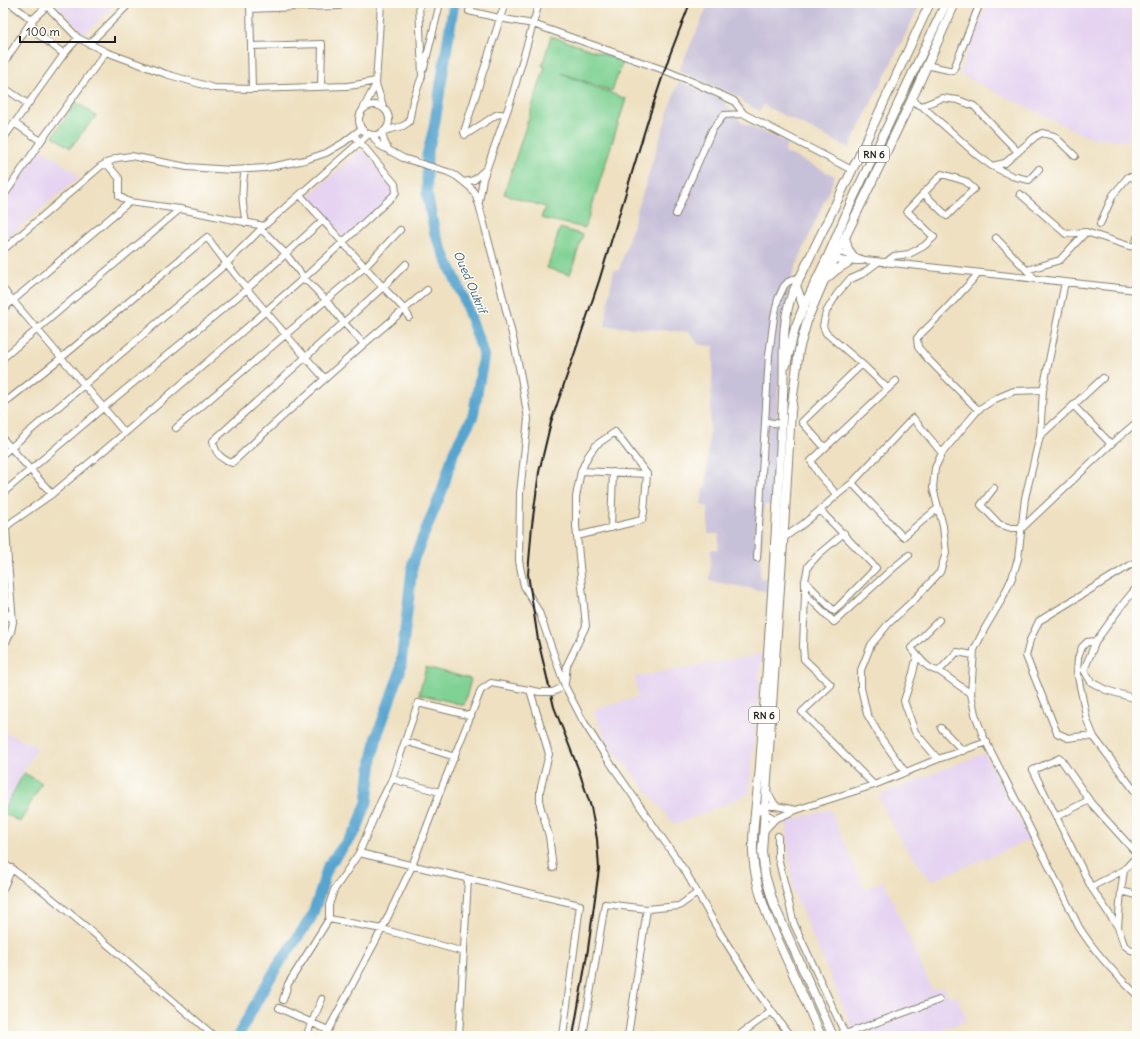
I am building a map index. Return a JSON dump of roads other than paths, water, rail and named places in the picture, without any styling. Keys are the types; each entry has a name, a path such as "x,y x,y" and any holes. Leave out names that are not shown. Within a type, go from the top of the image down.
{"main road":[{"path":"783,381 785,318 789,301 930,3"},
{"name":"RN 6","path":"833,1036 774,905 765,875 762,852 781,532 791,411 799,350 808,318 850,205 945,3"},
{"name":"RN 6","path":"821,1036 763,905 758,887 753,852 753,829 760,774 775,543 781,532 783,381 791,341 804,306 833,254 845,236 911,101 926,65 956,3"},
{"path":"822,283 851,259 846,245 845,236"},
{"path":"796,286 808,318"}],"street":[{"path":"10,3 32,20 34,31 64,54"},
{"path":"89,44 130,3"},
{"path":"252,89 250,6 339,6 339,3"},
{"path":"381,3 376,82 384,109 388,116 403,126"},
{"path":"419,3 422,76"},
{"path":"3,454 226,264 262,228 360,142 370,135 376,135 407,124 410,120 413,101 422,76 440,3"},
{"path":"505,3 464,132 467,134 496,115 505,115"},
{"path":"479,205 481,190 487,168 511,100 539,3"},
{"path":"926,65 953,71 980,3"},
{"path":"3,64 32,20 45,5 78,38 89,44 106,52 178,78 214,88 252,89 321,87 376,82"},
{"path":"469,11 532,24 664,70 693,82 734,101 744,114 852,170"},
{"path":"3,139 64,54 78,38"},
{"path":"250,46 322,44 321,87"},
{"path":"3,197 41,141 106,52"},
{"path":"376,82 359,118 361,129 370,135 379,145 389,151 403,158 448,172 464,182 476,194 513,338 528,419 520,493 519,555 524,586 539,612 562,687 589,730 685,871 720,933 759,994 790,1036"},
{"path":"3,87 28,104"},
{"path":"922,106 942,98 958,100 974,106 1018,152"},
{"path":"911,101 922,106 977,155 992,166 1012,176 1029,180 1039,169"},
{"path":"362,111 373,105 377,105 384,109"},
{"path":"676,214 712,130 724,115 744,114"},
{"path":"388,116 389,123 383,132 384,140 389,151"},
{"path":"14,123 41,141"},
{"path":"3,250 101,166 117,158 131,156 187,167 232,170 265,168 314,158 335,148 361,129"},
{"path":"992,166 1005,163 1035,137 1042,133 1054,136 1075,156"},
{"path":"3,643 6,642 11,632 13,622 5,530 12,522 52,494 125,433 304,278 396,192 394,184 354,135"},
{"path":"106,163 119,178 120,196 129,202 180,208 262,228 286,254 304,278 326,300 343,322 364,344"},
{"path":"464,182 474,180 487,168"},
{"path":"245,170 242,186 243,207 246,223"},
{"path":"885,263 894,256 909,254 924,246 934,237 906,211 923,193 942,174 965,181 974,189 947,216 923,193"},
{"path":"1100,224 1113,195 1128,177 1137,178"},
{"path":"1020,194 1066,234 1086,232 1136,247 1137,238"},
{"path":"300,195 409,316"},
{"path":"3,309 129,202"},
{"path":"3,358 180,208"},
{"path":"3,493 247,289 323,220"},
{"path":"176,428 365,268 400,230"},
{"path":"1027,270 1060,260 1086,232"},
{"path":"3,404 207,237 226,264 325,379"},
{"path":"996,238 1036,279"},
{"path":"833,254 851,259 1137,290"},
{"path":"878,262 862,274 849,280 837,294 826,312 823,326 826,333 888,389"},
{"path":"406,264 383,288 343,322 324,342 213,441 215,450 225,460 232,463 364,344 427,290"},
{"path":"978,410 927,358 918,347 917,338 979,273"},
{"path":"757,558 770,355 774,317 778,299 784,286 788,282 801,276"},
{"path":"1065,282 1043,390 1040,436 1025,498 1018,559 1012,578 1001,601 974,650 971,694 975,714 987,742 1079,927 1090,945 1116,975 1137,996"},
{"path":"3,289 125,433"},
{"path":"824,448 802,422 862,364"},
{"path":"1040,436 1103,378"},
{"path":"837,495 810,461 896,381"},
{"path":"906,773 881,738 867,714 861,688 861,670 871,645 889,623 916,598 940,572 946,553 943,526 933,488 935,468 942,453 978,410 995,399 1014,391 1043,390"},
{"path":"1074,406 1111,444"},
{"path":"781,532 820,510 852,483 913,418 942,453"},
{"path":"766,422 782,424"},
{"path":"994,488 981,505 999,524 1011,528 1022,528 1111,444 1137,422"},
{"path":"279,1008 311,1023 327,1033 382,929 412,866 440,792 482,690 490,683 540,692 553,692 562,687 567,665 586,626 577,536 576,526 576,497 581,471 588,456 596,445 615,432 647,474 642,520 577,536"},
{"path":"3,439 52,494"},
{"path":"581,471 647,474"},
{"path":"611,528 613,472"},
{"path":"852,483 903,538 938,508"},
{"path":"805,581 834,611 876,568 820,510"},
{"path":"844,534 819,554 808,566 805,581 804,659 831,685 802,712 874,785"},
{"path":"806,594 834,622 909,555"},
{"path":"1094,737 1082,736 1068,738 1057,733 1026,656 1030,640 1039,621 1137,561"},
{"path":"1137,587 1096,641 1084,670 1090,682 1106,690 1137,699"},
{"path":"3,609 13,622"},
{"path":"939,620 911,648 934,671 940,671 971,694"},
{"path":"1096,641 1087,642 1082,647 1078,658 1077,672 1087,720 1094,737 1137,794"},
{"path":"940,671 957,652 973,655"},
{"path":"917,655 904,701 915,732 938,759"},
{"path":"530,690 549,754 540,791 540,805 549,836 553,868"},
{"path":"283,1000 288,984 329,919 329,904 334,890 358,853 392,779 418,703 471,716"},
{"path":"941,728 963,750"},
{"path":"406,741 455,757"},
{"path":"764,831 775,819 796,810 874,785 938,759 987,742"},
{"path":"1091,887 1124,870 1137,855 1089,800 1060,758 1033,770 1091,887 1118,927 1124,945 1137,952"},
{"path":"392,779 440,792"},
{"path":"766,790 776,806"},
{"path":"1056,817 1089,800"},
{"path":"756,809 765,806 776,806 796,810"},
{"path":"756,809 775,819"},
{"path":"778,836 778,857 794,924 846,1035 939,1000"},
{"path":"358,853 580,905 563,1036"},
{"path":"3,862 43,891 214,1036"},
{"path":"3,889 12,868"},
{"path":"1118,927 1124,870"},
{"path":"459,1036 468,879"},
{"path":"1121,891 1137,895"},
{"path":"583,1036 605,904 647,909 679,906 697,893"},
{"path":"628,1036 647,909"},
{"path":"329,919 382,929 464,952"},
{"path":"306,1036 322,999"},
{"path":"738,1036 772,1011"}],"waterway":[{"name":"Oued Oukrif","path":"238,1036 277,967 311,918 328,866 357,829 367,802 372,760 377,736 400,672 413,561 442,491 454,451 473,416 484,355 462,294 435,234 427,193 427,155 434,127 454,3"}],"railway":[{"path":"573,1036 588,949 599,869 597,839 591,807 578,768 554,707 538,640 528,574 532,525 539,472 551,422 599,281 648,120 669,57 690,3"}]}
